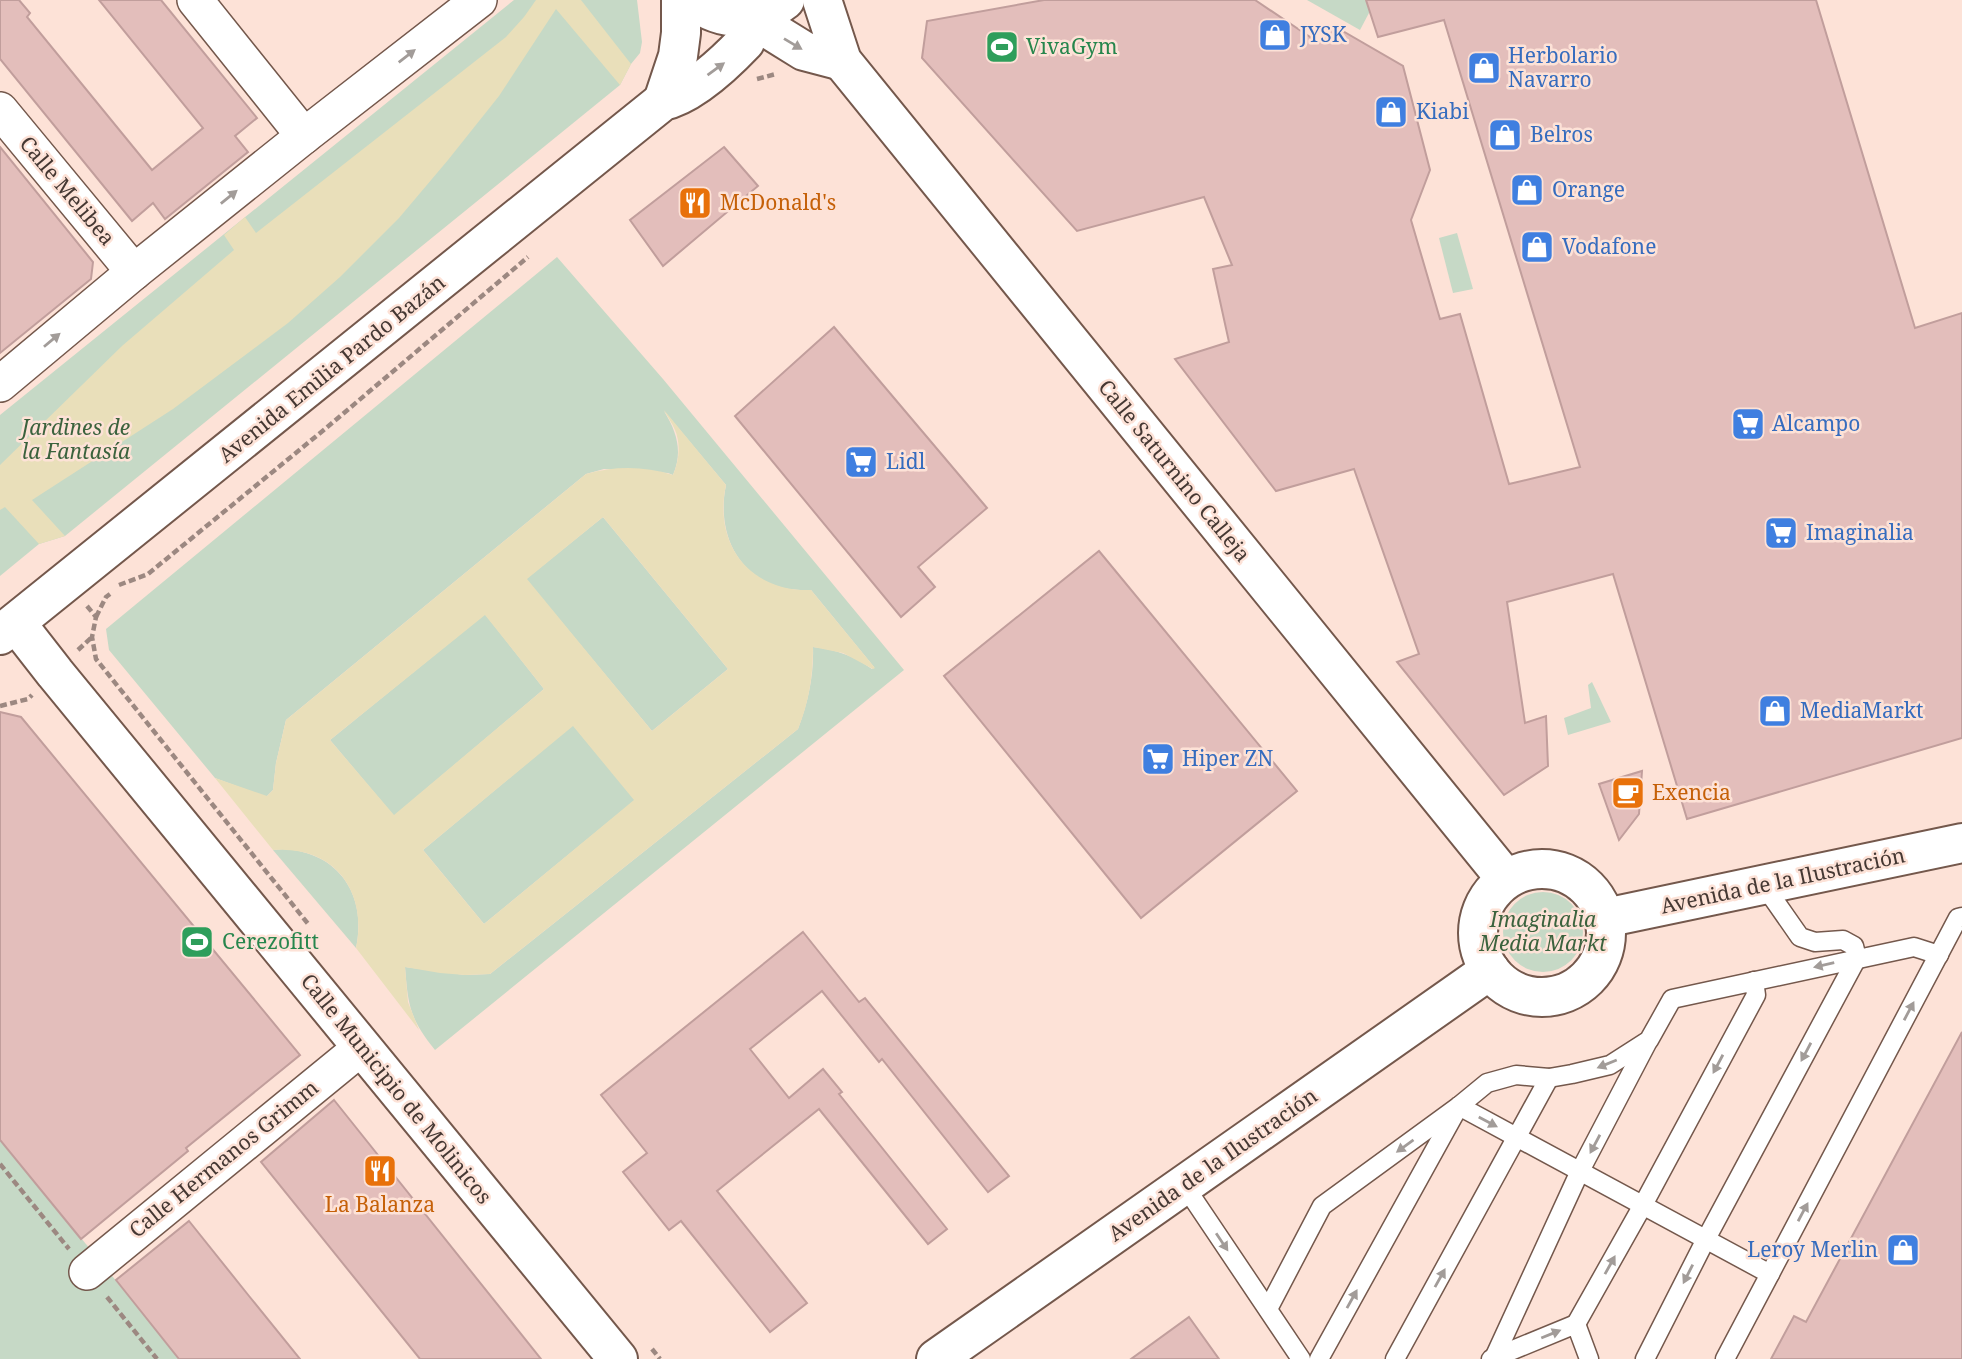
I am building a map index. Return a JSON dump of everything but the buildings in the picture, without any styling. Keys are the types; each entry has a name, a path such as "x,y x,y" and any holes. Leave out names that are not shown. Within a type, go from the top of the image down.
{"street":[{"path":"195,0 304,136"},
{"path":"663,102 678,56 681,0"},
{"path":"693,0 712,12 747,18 768,11 785,0"},
{"name":"Calle Saturnino Calleja","path":"822,0 842,61 1506,879"},
{"path":"0,384 304,136 476,1"},
{"path":"747,18 804,51 842,61"},
{"name":"Avenida Emilia Pardo Bazán","path":"7,628 663,102 675,99 725,62 745,42 747,18"},
{"name":"Calle Melibea","path":"0,110 135,272"},
{"name":"Calle Municipio de Molinicos","path":"7,628 362,1047 635,1354"},
{"name":"Avenida de la Ilustración","path":"1605,918 1962,843"},
{"path":"1539,868 1558,870 1574,876 1588,887 1599,901 1605,918 1606,944 1596,968 1578,986 1555,996 1536,997 1518,993 1502,984 1490,970 1481,952 1478,932 1481,911 1491,893 1506,879 1522,871 1539,868"},
{"name":"Avenida de la Ilustración","path":"936,1359 1490,970"},
{"name":"Calle Hermanos Grimm","path":"87,1272 362,1047"}],"lane":[{"path":"1644,1359 1857,958 1854,946 1843,940 1815,942 1800,937 1763,884"},
{"path":"1725,1359 1938,955 1958,918 1962,917"},
{"path":"1492,1358 1580,1171 1672,999 1914,947 1938,955"},
{"path":"1492,1358 1576,1324 1755,995 1754,981"},
{"path":"1268,1309 1322,1206 1459,1107 1487,1083 1516,1075 1549,1078 1610,1065 1649,1040"},
{"path":"1395,1359 1549,1078"},
{"path":"1459,1107 1770,1274"},
{"path":"1319,1359 1459,1107"},
{"path":"1184,1185 1301,1359"},
{"path":"1576,1324 1590,1359"}],"path":[{"path":"747,85 757,79 780,73"},
{"path":"314,930 96,659 92,637 96,617 106,597 120,584 148,574 158,566 535,251"},
{"path":"65,582 96,617"},
{"path":"635,1354 660,1359"}],"green space":[{"name":"Jardines de la Fantasía","path":"514,0 637,0 642,42 640,53 620,85 65,536 39,544 0,576 0,415"},
{"path":"1307,0 1366,0 1370,11 1360,30"},
{"path":"1457,233 1473,289 1453,293 1439,238"},
{"path":"557,257 663,379 904,670 435,1050 412,1012 405,967 465,975 490,974 798,729 810,689 813,647 837,651 872,669 874,667 811,590 789,589 771,584 744,565 728,537 724,520 726,485 664,411 677,442 678,458 673,475 604,469 586,474 286,720 273,790 266,797 215,778 109,650 106,629"},
{"path":"603,517 728,669 652,731 526,579"},
{"path":"485,614 544,689 394,816 330,740"},
{"path":"1592,682 1611,722 1568,735 1564,718 1591,708 1588,685"},
{"path":"573,725 635,800 484,924 423,850"},
{"path":"283,849 320,858 345,880 353,894 357,911 356,948 273,850"},
{"name":"Imaginalia Media Markt","path":"1535,892 1551,892 1572,903 1583,924 1583,940 1572,961 1551,972 1535,972 1521,966 1509,954 1503,940 1503,924 1509,910 1521,898"},
{"path":"0,1139 180,1359 0,1359"}],"sand":[{"name":"Jardines de la Fantasía","path":"536,0 581,0 631,64 620,85 556,9 499,96 448,160 399,218 340,277 288,323 173,409 32,500 65,536 39,544 5,507 0,510 0,465 122,346 234,250 224,235 245,217 256,233 506,37"},
{"path":"664,410 726,485 723,507 725,527 731,545 741,560 754,573 770,583 811,590 875,668 843,653 813,647 810,689 798,729 490,974 440,973 405,967 408,1002 419,1030 356,948 357,908 342,876 313,855 295,850 273,850 215,778 267,796 273,790 286,720 586,474 629,468 673,475 679,447 675,430","holes":["603,517 728,669 652,731 527,579","485,615 544,689 394,815 330,740","573,726 634,800 484,924 423,850"]}],"place":[{"name":"JYSK","path":"1275,35"},
{"name":"VivaGym","path":"1002,47"},
{"name":"Herbolario Navarro","path":"1484,68"},
{"name":"Kiabi","path":"1391,112"},
{"name":"Belros","path":"1505,135"},
{"name":"Orange","path":"1527,190"},
{"name":"McDonald's","path":"695,203"},
{"name":"Vodafone","path":"1537,247"},
{"name":"Alcampo","path":"1748,424"},
{"name":"Lidl","path":"861,462"},
{"name":"Imaginalia","path":"1781,533"},
{"name":"MediaMarkt","path":"1775,711"},
{"name":"Hiper ZN","path":"1158,759"},
{"name":"Exencia","path":"1628,793"},
{"name":"Cerezofitt","path":"197,942"},
{"name":"La Balanza","path":"380,1171"},
{"name":"Leroy Merlin","path":"1903,1250"}]}
